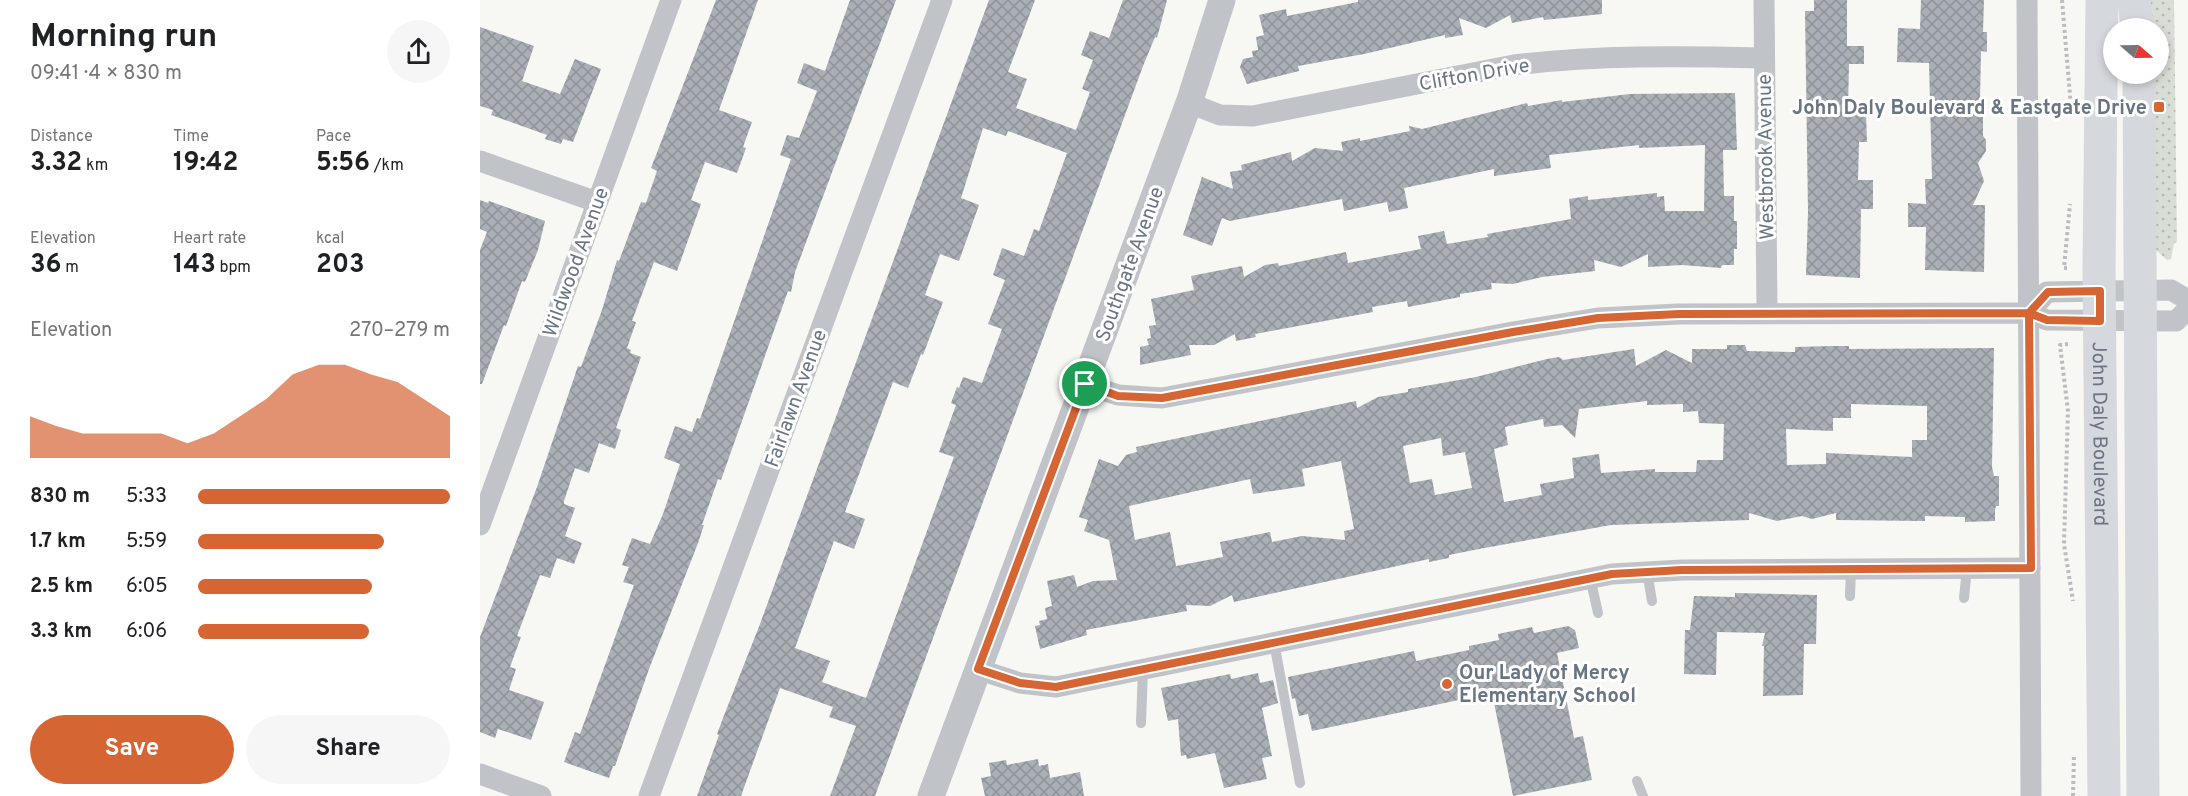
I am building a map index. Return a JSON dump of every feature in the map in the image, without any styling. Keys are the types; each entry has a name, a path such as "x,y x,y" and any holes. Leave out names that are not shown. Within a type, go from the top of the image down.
{"main road":[{"name":"John Daly Boulevard","path":"2102,0 2100,306 2104,796"},
{"path":"2134,0 2136,18"},
{"name":"John Daly Boulevard","path":"2139,84 2143,796"}],"street":[{"name":"Wildwood Avenue","path":"480,525 485,495 671,0"},
{"name":"Fairlawn Avenue","path":"649,796 942,0"},
{"name":"Southgate Avenue","path":"931,796 1189,103 1222,0"},
{"name":"Westbrook Avenue","path":"1764,0 1767,313"},
{"path":"2027,0 2031,796"},
{"name":"Clifton Drive","path":"1189,103 1220,115 1253,116 1514,65 1646,56 1764,58"},
{"path":"480,161 597,202"},
{"path":"1085,384 1118,396 1162,398 1587,320 1637,315 2029,313 2047,320 2100,306 2139,305 2171,290 2188,300"},
{"path":"2029,313 2048,292 2100,306 2139,305 2176,321 2188,309"},
{"path":"978,669 1020,683 1056,687 1590,577 1647,571 2031,568"},
{"path":"480,774 541,796"}],"lane":[{"path":"1964,598 1967,568"},
{"path":"1850,596 1851,569"},
{"path":"1647,571 1652,601"},
{"path":"1590,577 1598,613"},
{"path":"1275,642 1300,783"},
{"path":"1141,723 1143,669"},
{"path":"1637,781 1643,796"}],"path":[{"path":"2062,0 2072,117"},
{"path":"2071,194 2064,268 2075,268"},
{"path":"2074,611 2064,544 2068,411 2060,345 2076,342"},
{"path":"2073,796 2074,751"}],"shaded area":[{"path":"2150,0 2174,0 2177,242 2174,243 2171,259 2167,260 2154,248 2153,84 2169,84 2169,18 2152,18"}],"building":[{"path":"716,0 758,0 719,110 752,122 743,147 746,148 737,173 705,162 691,200 701,204 677,271 654,262 632,321 636,322 627,348 631,350 630,353 641,357 616,428 621,430 615,449 599,443 589,473 575,468 564,501 564,504 575,508 565,536 582,543 574,564 557,558 550,578 540,575 517,636 521,637 510,667 516,669 509,690 544,702 531,740 498,729 495,738 480,732 480,637 537,487 578,366 581,367 602,310 617,260 619,261 641,202 646,203 657,171 651,168"},
{"path":"850,0 896,0 795,272 791,292 788,291 721,480 718,479 698,543 609,778 564,762 575,732 580,734 634,585 623,582 629,567 622,565 632,538 650,544 663,514 680,464 664,458 675,426 692,432 697,418 700,419 791,159 780,155 787,135 799,138 817,91 797,83 804,63 825,71"},
{"path":"989,0 1035,0 1008,72 1027,79 1016,108 1076,130 1090,92 1082,89 1093,60 1081,55 1090,31 1109,38 1123,0 1167,0 1157,38 1155,37 1143,66 875,796 830,796 856,726 829,717 833,707 780,688 741,796 697,796 719,735 717,734 760,624","holes":["983,128 1006,136 1008,131 1067,153 1039,231 1034,229 1024,256 1002,248 993,275 1005,280 988,324 1002,329 982,383 963,377 951,403 956,405 939,452 954,457 866,698 822,682 830,661 795,648 834,541 854,549 865,519 845,512 893,382 908,388 943,302 925,295 940,254 959,261 979,205 961,198"]},
{"path":"1358,0 1602,0 1602,14 1544,20 1543,17 1512,23 1510,15 1486,28 1459,18 1463,35 1445,38 1445,35 1364,54 1298,66 1299,71 1247,84 1240,67 1243,59 1253,57 1252,51 1258,50 1256,37 1264,35 1259,15 1286,9 1287,16 1358,2"},
{"path":"1814,0 1847,0 1847,46 1864,46 1864,64 1849,64 1848,110 1848,112 1866,113 1867,142 1859,142 1858,180 1873,180 1873,209 1861,209 1860,278 1806,275 1808,212 1805,11 1814,11"},
{"path":"1921,0 1984,0 1983,32 1987,32 1987,52 1981,51 1980,101 1983,101 1983,136 1986,140 1986,151 1978,163 1984,181 1973,205 1985,205 1984,272 1925,270 1926,227 1908,227 1908,203 1926,204 1925,179 1932,179 1929,63 1897,62 1898,28 1920,29"},
{"path":"480,27 534,46 522,81 560,94 575,59 601,69 573,142 563,139 561,144 545,139 547,135 491,115 493,110 480,106"},
{"path":"1735,93 1737,150 1723,150 1724,196 1734,196 1734,221 1737,221 1737,249 1734,249 1734,265 1722,265 1721,268 1682,265 1648,267 1648,254 1621,267 1594,260 1595,271 1542,277 1513,284 1491,283 1492,289 1460,294 1460,297 1408,307 1407,301 1372,307 1373,312 1255,334 1256,337 1236,341 1235,334 1214,345 1189,345 1191,355 1140,365 1140,347 1149,345 1147,339 1151,338 1149,326 1156,325 1151,299 1194,290 1191,276 1242,266 1244,277 1265,265 1278,263 1279,266 1346,252 1348,263 1421,249 1418,236 1444,231 1447,244 1488,237 1487,234 1571,219 1569,199 1588,196 1588,200 1657,193 1657,197 1664,196 1665,211 1704,211 1705,145 1639,148 1639,145 1549,155 1551,168 1494,176 1494,169 1404,188 1408,208 1389,212 1387,202 1344,211 1342,199 1230,221 1222,218 1212,246 1183,235 1202,177 1233,189 1230,172 1242,170 1241,165 1291,152 1292,161 1315,148 1343,151 1341,142 1360,138 1360,141 1410,131 1409,126 1422,129 1527,103 1528,106 1562,100 1562,102 1630,94"},
{"path":"480,200 488,203 489,201 545,221 538,250 525,282 522,281 482,384 480,384 480,250 487,232 480,229"},
{"path":"1727,345 1745,345 1747,351 1795,352 1795,347 1831,346 1849,346 1849,349 1994,348 1992,467 1994,476 1999,476 1999,506 1996,506 1995,521 1965,522 1965,517 1925,516 1925,521 1836,520 1836,513 1812,519 1802,516 1777,521 1749,513 1749,520 1611,525 1449,555 1449,558 1429,562 1429,559 1234,602 1232,595 1210,606 1186,605 1187,611 1086,630 1087,635 1040,649 1035,626 1040,625 1039,621 1047,619 1045,608 1052,606 1047,581 1074,575 1077,587 1093,581 1117,580 1109,540 1084,531 1088,520 1079,517 1099,459 1118,466 1126,455 1137,452 1136,447 1356,401 1357,408 1378,397 1408,392 1408,389 1476,377 1547,359 1559,357 1563,360 1634,349 1636,366 1666,350 1692,363 1692,349 1727,349","holes":["1647,401 1647,405 1683,404 1683,412 1698,411 1699,423 1724,424 1723,460 1697,460 1696,472 1655,472 1655,469 1601,473 1599,454 1572,458 1574,478 1540,484 1542,495 1504,502 1494,449 1508,445 1505,427 1543,419 1544,427 1562,425 1575,438 1579,409","1851,404 1927,406 1927,440 1912,440 1912,457 1826,453 1826,464 1787,465 1786,429 1833,431 1833,418 1851,418","1441,438 1443,456 1465,452 1472,488 1435,495 1432,479 1410,483 1403,446","1341,461 1354,529 1344,531 1345,540 1302,536 1272,542 1270,532 1220,542 1223,557 1176,566 1170,532 1135,540 1129,506 1250,479 1253,494 1305,486 1302,469"]},
{"path":"1735,593 1817,595 1816,644 1804,644 1803,695 1763,696 1764,646 1762,646 1765,633 1717,632 1716,675 1684,674 1685,630 1690,630 1694,596 1735,597"},
{"path":"1568,626 1575,630 1579,648 1557,653 1574,738 1583,736 1592,780 1513,796 1492,693 1312,731 1308,714 1299,716 1295,698 1292,699 1288,677 1414,651 1416,661 1469,650 1469,646 1499,640 1498,634 1532,627 1534,633"},
{"path":"1258,673 1260,683 1273,680 1278,703 1262,708 1272,756 1262,758 1267,779 1224,788 1215,753 1187,759 1186,755 1181,756 1178,719 1168,721 1161,688 1230,674 1231,679"},
{"path":"1038,759 1039,766 1048,764 1050,778 1080,772 1084,796 985,796 981,778 991,776 989,763 1006,760 1007,765"}],"place":[{"name":"John Daly Boulevard & Eastgate Drive","path":"2159,107"},
{"name":"Our Lady of Mercy Elementary School","path":"1447,684"}],"route":[{"path":"1085,384 978,669 1020,683 1056,687 1612,574 1682,570 2031,568 2029,313 2048,292 2100,291 2100,321 2047,320 2029,313 1637,315 1556,324 1162,398 1118,396 1085,384"}]}
